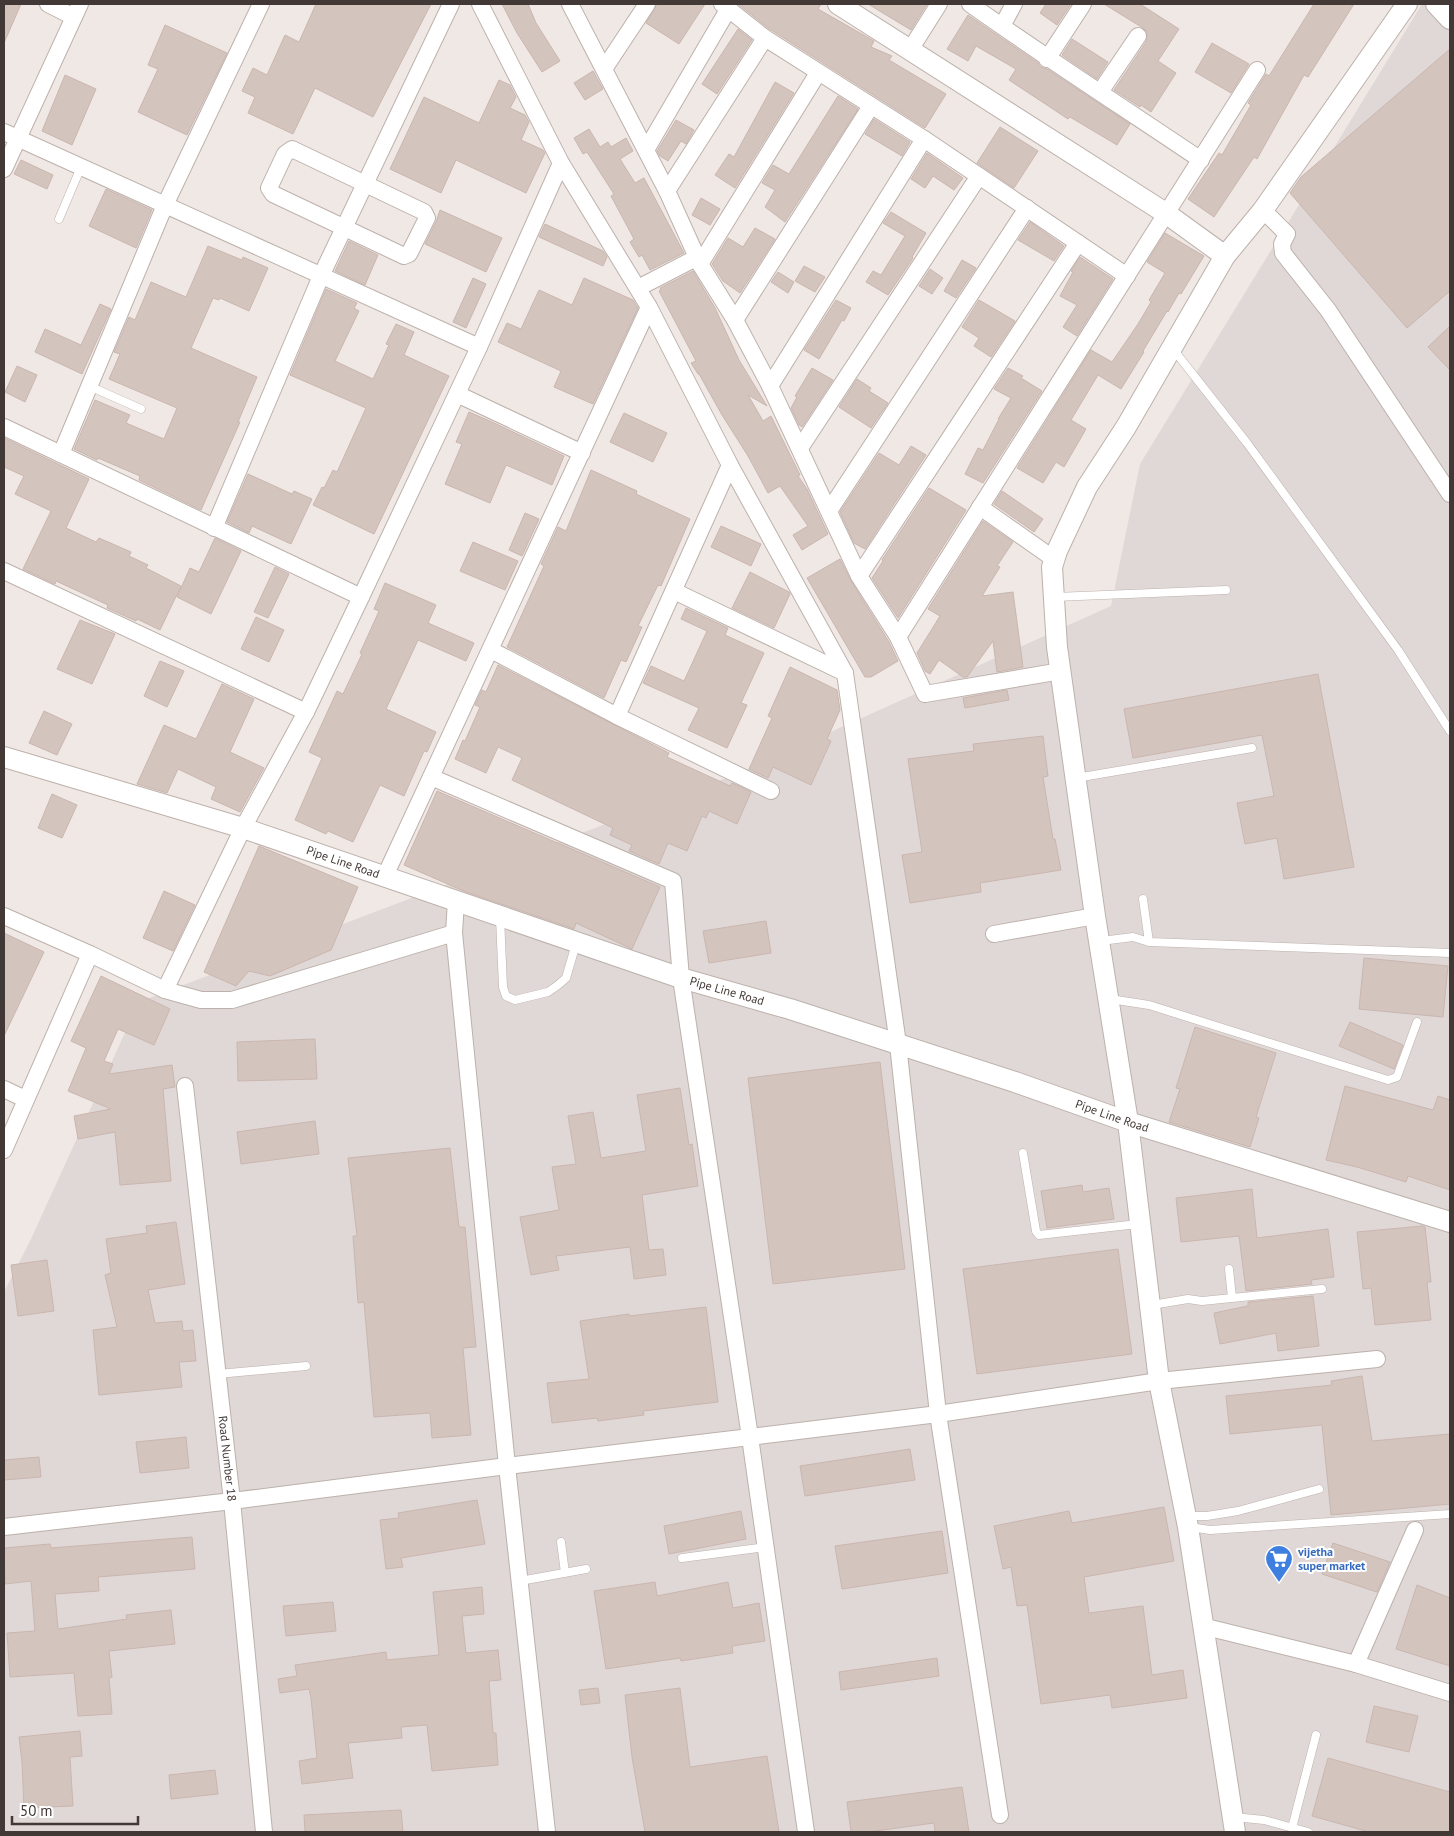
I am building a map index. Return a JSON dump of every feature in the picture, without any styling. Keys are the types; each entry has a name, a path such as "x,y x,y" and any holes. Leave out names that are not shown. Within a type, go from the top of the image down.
{"street":[{"path":"4,169 10,136 77,10 48,4"},
{"path":"61,454 165,205 261,4"},
{"path":"214,528 321,276 451,4"},
{"path":"480,4 560,163 650,307 730,465 845,673 898,1044 938,1414 1000,1815"},
{"path":"604,69 647,4"},
{"path":"838,4 1167,214 1225,256"},
{"path":"910,50 939,4"},
{"path":"970,4 1047,58 1201,160"},
{"path":"1002,26 1014,4"},
{"path":"1047,58 1084,4"},
{"path":"1234,1824 1187,1522 1158,1381 1128,1122 1095,916 1061,671 1052,567 1069,522 1087,487 1126,427 1225,256 1263,210 1407,4"},
{"path":"1436,4 1450,19"},
{"path":"572,5 667,191 699,260 735,320 770,386 859,576 898,637 925,694 1061,671"},
{"path":"646,150 726,6 764,38 924,139 1128,276"},
{"path":"1100,92 1138,36"},
{"path":"667,191 764,38"},
{"path":"898,637 1257,70"},
{"path":"638,288 699,260 818,73"},
{"path":"735,320 871,106"},
{"path":"10,136 479,347"},
{"path":"770,386 924,139"},
{"path":"292,149 424,212 427,218 409,254 404,256 344,227 273,194 269,188 285,154 292,149"},
{"path":"165,990 242,828 306,712 361,597 479,347 560,163"},
{"path":"800,448 979,176"},
{"path":"829,512 1027,208"},
{"path":"1263,210 1287,234 1282,244 1283,253 1328,310 1450,494"},
{"path":"859,576 1078,243"},
{"path":"385,876 650,307"},
{"path":"456,394 582,453"},
{"path":"4,427 361,597"},
{"path":"617,716 730,465"},
{"path":"980,507 1054,559"},
{"path":"4,571 306,712"},
{"path":"674,591 845,673"},
{"path":"491,650 617,716 771,791"},
{"name":"Pipe Line Road","path":"4,757 242,828 681,978 790,1009 1128,1122 1450,1222"},
{"path":"431,776 672,881 681,978 750,1437 806,1832"},
{"path":"456,901 454,933 507,1466 547,1832"},
{"path":"4,916 165,990 202,1000 232,1000 454,933"},
{"path":"994,934 1095,916"},
{"path":"4,1150 90,954"},
{"name":"Road Number 18","path":"185,1086 232,1501 264,1832"},
{"path":"4,1089 25,1099"},
{"path":"4,1527 232,1501 938,1414 1158,1381 1377,1360"},
{"path":"1356,1664 1415,1530"},
{"path":"1202,1626 1356,1664 1450,1693"}],"lane":[{"path":"59,219 81,167"},
{"path":"1172,348 1247,443 1398,650 1450,732"},
{"path":"89,386 141,409"},
{"path":"1054,597 1226,590"},
{"path":"1076,778 1252,748"},
{"path":"1143,899 1149,942"},
{"path":"500,916 503,987 506,996 515,1000 548,992 566,978 577,942"},
{"path":"1099,941 1133,937 1149,942 1450,953"},
{"path":"1108,999 1149,1005 1388,1080 1397,1077 1417,1022"},
{"path":"1023,1154 1036,1231 1039,1235 1140,1224"},
{"path":"1229,1268 1232,1298"},
{"path":"1150,1306 1188,1298 1202,1301 1322,1289"},
{"path":"218,1374 306,1366"},
{"path":"1187,1522 1207,1516 1238,1511 1319,1489"},
{"path":"1187,1522 1210,1530 1450,1514"},
{"path":"561,1542 565,1573"},
{"path":"682,1558 766,1547"},
{"path":"520,1581 586,1569"},
{"path":"1292,1828 1316,1735"},
{"path":"1234,1824 1264,1820 1308,1832"}],"shaded area":[{"path":"1422,4 1450,4 1450,1832 4,1832 4,1292 31,1239 139,1002 739,773 1111,606 1140,464"}],"building":[{"path":"4,4 21,4 4,43"},
{"path":"316,4 431,4 373,117 315,88 293,134 248,113 255,97 242,91 253,68 267,75 285,35 299,42"},
{"path":"502,4 528,4 536,23 560,61 542,72 517,33"},
{"path":"657,4 705,4 679,44 646,23"},
{"path":"738,4 821,4 818,9 874,41 871,47 892,56 889,60 946,94 925,128 768,28"},
{"path":"868,4 927,4 911,30"},
{"path":"1046,4 1071,4 1057,25 1040,13"},
{"path":"1104,4 1140,4 1179,29 1158,61 1176,73 1151,112 1114,90 1146,42 1147,32"},
{"path":"1314,4 1354,4 1308,77 1304,75 1257,159 1254,157 1214,217 1188,199 1219,153 1222,155 1251,105 1248,103 1266,74 1269,76"},
{"path":"968,15 1038,63 1041,67 1047,69 1130,124 1117,145 1070,117 1068,119 1009,80 1016,69 976,46 968,61 947,49"},
{"path":"165,25 227,53 187,135 138,112 158,69 148,65"},
{"path":"738,29 752,40 717,94 702,84"},
{"path":"1072,39 1108,62 1097,79 1062,55"},
{"path":"1212,43 1249,64 1231,93 1195,72"},
{"path":"1450,49 1450,291 1407,328 1290,193 1301,177"},
{"path":"593,71 603,89 585,100 574,83"},
{"path":"65,75 96,89 72,145 42,131"},
{"path":"499,80 510,85 516,97 510,108 525,115 529,122 521,140 543,150 545,153 526,193 456,160 441,193 390,169 424,97 479,123"},
{"path":"775,82 794,93 735,188 715,175 729,154 734,157"},
{"path":"838,96 858,109 785,222 765,207 775,190 762,183 773,165 789,174"},
{"path":"874,119 910,142 902,156 865,134"},
{"path":"676,120 694,130 686,144 681,141 668,161 660,156 657,151"},
{"path":"1000,127 1038,151 1014,188 977,163"},
{"path":"589,129 600,147 608,142 611,147 626,138 633,151 620,159 635,183 644,178 684,253 650,270 642,255 639,257 630,242 634,239 611,196 614,194 587,152 583,154 574,138"},
{"path":"927,153 963,178 954,190 933,176 925,188 911,179"},
{"path":"21,160 53,175 47,189 14,174"},
{"path":"106,189 152,210 136,248 89,226"},
{"path":"701,198 720,209 710,225 692,215"},
{"path":"440,210 502,238 486,272 425,244"},
{"path":"891,212 926,233 913,258 888,295 866,282 873,271 881,275 905,236 883,223"},
{"path":"1030,222 1064,246 1054,261 1018,240"},
{"path":"545,224 603,251 607,257 603,266 539,237"},
{"path":"755,228 775,239 740,293 723,281 712,264 728,238 743,247"},
{"path":"1165,233 1204,256 1181,294 1179,293 1167,311 1121,389 1098,375 1071,420 1086,429 1064,467 1056,462 1043,483 1017,468 1091,350 1112,362 1138,324 1151,302 1149,300 1165,273 1147,262"},
{"path":"349,241 378,255 365,285 335,271"},
{"path":"208,246 242,260 243,257 268,268 249,311 220,298 219,300 213,298 191,348 257,377 238,422 240,422 201,510 139,480 140,476 74,449 95,400 130,415 126,423 164,439 177,408 109,379 120,354 114,352 129,317 135,320 151,282 186,297"},
{"path":"1080,257 1113,279 1077,336 1063,327 1077,305 1060,296 1073,272 1071,271"},
{"path":"962,260 976,268 956,298 944,291"},
{"path":"804,266 825,277 815,292 795,281"},
{"path":"930,269 943,278 932,294 919,286"},
{"path":"693,271 715,308 739,360 767,406 748,395 763,421 771,416 800,475 798,476 807,489 828,534 802,550 793,535 808,526 780,486 768,493 748,456 691,363 696,361 659,291 661,290 660,288"},
{"path":"778,272 794,282 788,293 771,282"},
{"path":"473,278 486,284 466,328 453,322"},
{"path":"584,278 633,300 638,308 593,404 554,387 561,371 498,342 507,323 521,329 539,290 572,305"},
{"path":"326,289 357,303 354,308 359,311 335,361 373,379 389,345 386,344 396,324 414,332 404,355 449,376 374,534 313,505 333,470 337,472 366,408 290,375"},
{"path":"836,300 851,308 819,359 804,350"},
{"path":"979,300 1015,321 991,357 974,346 979,338 962,327"},
{"path":"100,304 111,309 82,374 35,352 45,329 81,345"},
{"path":"1450,326 1450,370 1428,347"},
{"path":"17,366 37,375 25,402 5,392"},
{"path":"812,368 833,380 802,427 799,425 791,408 797,397 795,396"},
{"path":"1008,368 1023,376 1021,378 1042,391 983,483 965,474 978,448 983,450 1011,398 994,389"},
{"path":"857,379 871,388 869,391 888,403 871,428 839,407"},
{"path":"469,412 564,456 552,485 506,465 490,503 445,484 462,444 456,442"},
{"path":"624,413 667,433 653,462 610,442"},
{"path":"4,438 89,479 66,528 96,542 99,538 131,552 129,556 148,565 146,568 181,586 160,630 107,608 108,605 56,581 55,584 23,569 51,511 15,494 24,476 4,467"},
{"path":"911,446 926,455 865,549 854,543 840,512 879,453 899,465"},
{"path":"591,470 637,491 636,494 690,519 661,586 658,585 638,626 642,627 626,662 621,660 604,698 507,647 544,566 541,564 558,527 566,531"},
{"path":"248,474 292,494 294,491 312,499 291,544 252,526 249,533 227,522"},
{"path":"929,488 966,510 898,618 872,578"},
{"path":"1002,491 1043,519 1034,532 994,504"},
{"path":"525,513 539,519 522,556 509,550"},
{"path":"983,521 1013,542 997,566 1000,567 982,596 1013,592 1023,667 997,672 993,641 967,677 963,677 939,660 930,674 925,671 917,653 940,616 928,609"},
{"path":"721,526 761,544 751,566 711,547"},
{"path":"215,538 241,551 211,614 177,597 190,568 199,572"},
{"path":"473,542 518,561 505,590 460,571"},
{"path":"840,559 851,581 889,642 898,661 871,677 865,677 807,578"},
{"path":"275,567 289,574 268,618 254,612"},
{"path":"750,572 790,594 774,628 732,608"},
{"path":"385,583 436,605 428,623 474,643 466,661 418,640 386,709 436,732 427,752 424,751 404,796 380,785 353,842 328,831 326,834 295,820 322,758 309,752 337,691 343,694 362,654 360,653 379,611 374,609"},
{"path":"686,608 728,628 725,635 764,653 741,703 747,705 727,748 688,730 699,708 643,683 651,666 684,681 707,631 681,619"},
{"path":"256,617 284,630 269,662 241,649"},
{"path":"80,620 115,634 92,684 57,669"},
{"path":"160,661 184,671 167,707 144,696"},
{"path":"498,665 669,753 667,757 730,786 732,783 751,792 737,824 709,811 706,818 702,816 687,851 668,843 659,864 629,851 632,845 610,835 613,828 512,780 522,758 498,747 486,773 455,759 480,707 475,705 482,690 486,692"},
{"path":"790,667 837,690 840,710 827,739 831,741 811,785 773,767 768,778 749,769 772,718 768,716"},
{"path":"1318,674 1354,867 1284,879 1277,838 1245,844 1237,803 1274,796 1262,735 1133,758 1124,709"},
{"path":"222,684 254,699 230,752 264,768 240,812 211,799 216,787 178,769 167,793 137,784 164,725 196,739"},
{"path":"1007,690 1009,700 965,708 963,698"},
{"path":"44,711 72,724 57,755 29,743"},
{"path":"1043,736 1048,776 1043,777 1053,839 1055,839 1061,870 980,883 981,892 910,903 902,855 922,852 908,759 974,751 973,744"},
{"path":"437,791 660,887 632,949 576,923 574,929 466,892 404,865"},
{"path":"52,794 77,805 62,838 38,828"},
{"path":"259,846 358,887 331,950 270,976 249,971 236,986 204,972"},
{"path":"164,891 195,905 173,951 143,938"},
{"path":"766,921 771,953 709,963 703,931"},
{"path":"4,933 44,952 4,1036"},
{"path":"1364,958 1448,966 1443,1017 1359,1009"},
{"path":"101,976 170,1009 154,1045 118,1029 104,1061 113,1064 109,1074 172,1065 175,1087 163,1089 171,1181 120,1185 115,1132 78,1139 74,1116 111,1109 68,1091 86,1048 71,1041"},
{"path":"1350,1022 1403,1045 1394,1069 1339,1046"},
{"path":"1195,1027 1276,1053 1256,1117 1259,1118 1250,1147 1169,1122 1180,1089 1176,1088"},
{"path":"315,1039 317,1079 238,1081 237,1042"},
{"path":"880,1062 905,1269 773,1284 748,1078"},
{"path":"1345,1086 1433,1110 1438,1096 1450,1100 1450,1190 1408,1176 1406,1182 1326,1160"},
{"path":"680,1088 689,1145 692,1144 698,1186 642,1195 649,1250 663,1249 666,1275 634,1279 630,1247 556,1256 559,1270 531,1275 520,1217 559,1210 552,1167 576,1164 568,1116 593,1112 601,1158 646,1151 637,1095"},
{"path":"315,1121 319,1154 241,1164 237,1132"},
{"path":"450,1148 459,1227 465,1227 476,1347 463,1348 471,1435 432,1438 430,1413 374,1417 364,1302 358,1303 353,1236 357,1236 348,1158"},
{"path":"1082,1185 1083,1192 1109,1188 1114,1219 1047,1228 1041,1191"},
{"path":"1252,1189 1257,1238 1328,1229 1334,1277 1311,1280 1312,1284 1246,1291 1239,1236 1181,1242 1176,1198"},
{"path":"176,1222 185,1284 148,1290 155,1323 182,1321 183,1331 193,1330 196,1361 179,1362 182,1387 99,1395 93,1330 117,1327 105,1275 111,1273 106,1239 147,1233 146,1226"},
{"path":"1425,1227 1431,1282 1427,1282 1431,1320 1375,1325 1371,1288 1363,1289 1357,1232"},
{"path":"1118,1249 1132,1354 977,1374 963,1269"},
{"path":"47,1260 54,1311 18,1316 11,1265"},
{"path":"1313,1296 1319,1346 1278,1351 1276,1333 1220,1344 1214,1313 1248,1306 1248,1302"},
{"path":"706,1307 718,1402 643,1411 644,1415 598,1421 597,1418 552,1423 547,1383 589,1379 580,1321 629,1314 629,1316"},
{"path":"1362,1376 1372,1441 1450,1434 1450,1504 1331,1515 1322,1425 1230,1434 1226,1396 1332,1385 1331,1381"},
{"path":"186,1437 189,1468 140,1473 136,1442"},
{"path":"910,1449 915,1480 805,1496 800,1466"},
{"path":"39,1457 41,1477 4,1480 4,1460"},
{"path":"477,1500 485,1544 401,1558 403,1567 386,1569 380,1520 399,1518 398,1513"},
{"path":"1164,1507 1174,1561 1084,1577 1089,1613 1143,1606 1152,1675 1183,1670 1187,1698 1112,1708 1110,1695 1041,1704 1027,1605 1017,1606 1011,1567 1003,1569 994,1526 1069,1511 1072,1523"},
{"path":"741,1511 746,1539 669,1554 664,1526"},
{"path":"942,1531 948,1573 842,1589 835,1546"},
{"path":"192,1537 195,1569 98,1577 99,1591 55,1594 58,1629 127,1619 126,1615 171,1610 175,1644 109,1651 112,1677 109,1678 112,1714 78,1716 74,1673 10,1677 7,1633 35,1631 31,1581 5,1584 4,1548 50,1544 51,1548"},
{"path":"1333,1543 1390,1562 1377,1592 1322,1574"},
{"path":"655,1582 657,1596 728,1582 733,1608 759,1603 765,1641 732,1646 733,1653 681,1661 680,1658 606,1669 594,1591"},
{"path":"1417,1585 1450,1598 1450,1666 1396,1649"},
{"path":"482,1587 484,1614 462,1616 466,1653 498,1650 501,1680 489,1681 493,1733 496,1733 498,1765 432,1771 427,1725 401,1727 402,1738 348,1743 353,1778 302,1784 299,1761 317,1758 309,1689 280,1693 278,1679 297,1676 295,1665 386,1652 387,1660 439,1655 433,1592"},
{"path":"333,1602 336,1631 286,1636 283,1606"},
{"path":"937,1658 939,1676 841,1690 839,1672"},
{"path":"598,1688 600,1703 581,1705 579,1690"},
{"path":"680,1688 690,1767 767,1756 779,1832 645,1832 632,1757 625,1695"},
{"path":"1374,1706 1418,1716 1409,1752 1366,1742"},
{"path":"80,1731 82,1756 70,1757 73,1806 24,1808 19,1737"},
{"path":"1328,1758 1450,1792 1450,1832 1369,1832 1312,1816"},
{"path":"215,1770 218,1794 171,1799 169,1775"},
{"path":"962,1787 969,1832 935,1832 934,1823 868,1832 851,1832 847,1802"},
{"path":"401,1810 403,1832 305,1832 304,1815"}],"place":[{"name":"vijetha super market","path":"1279,1583"}]}
